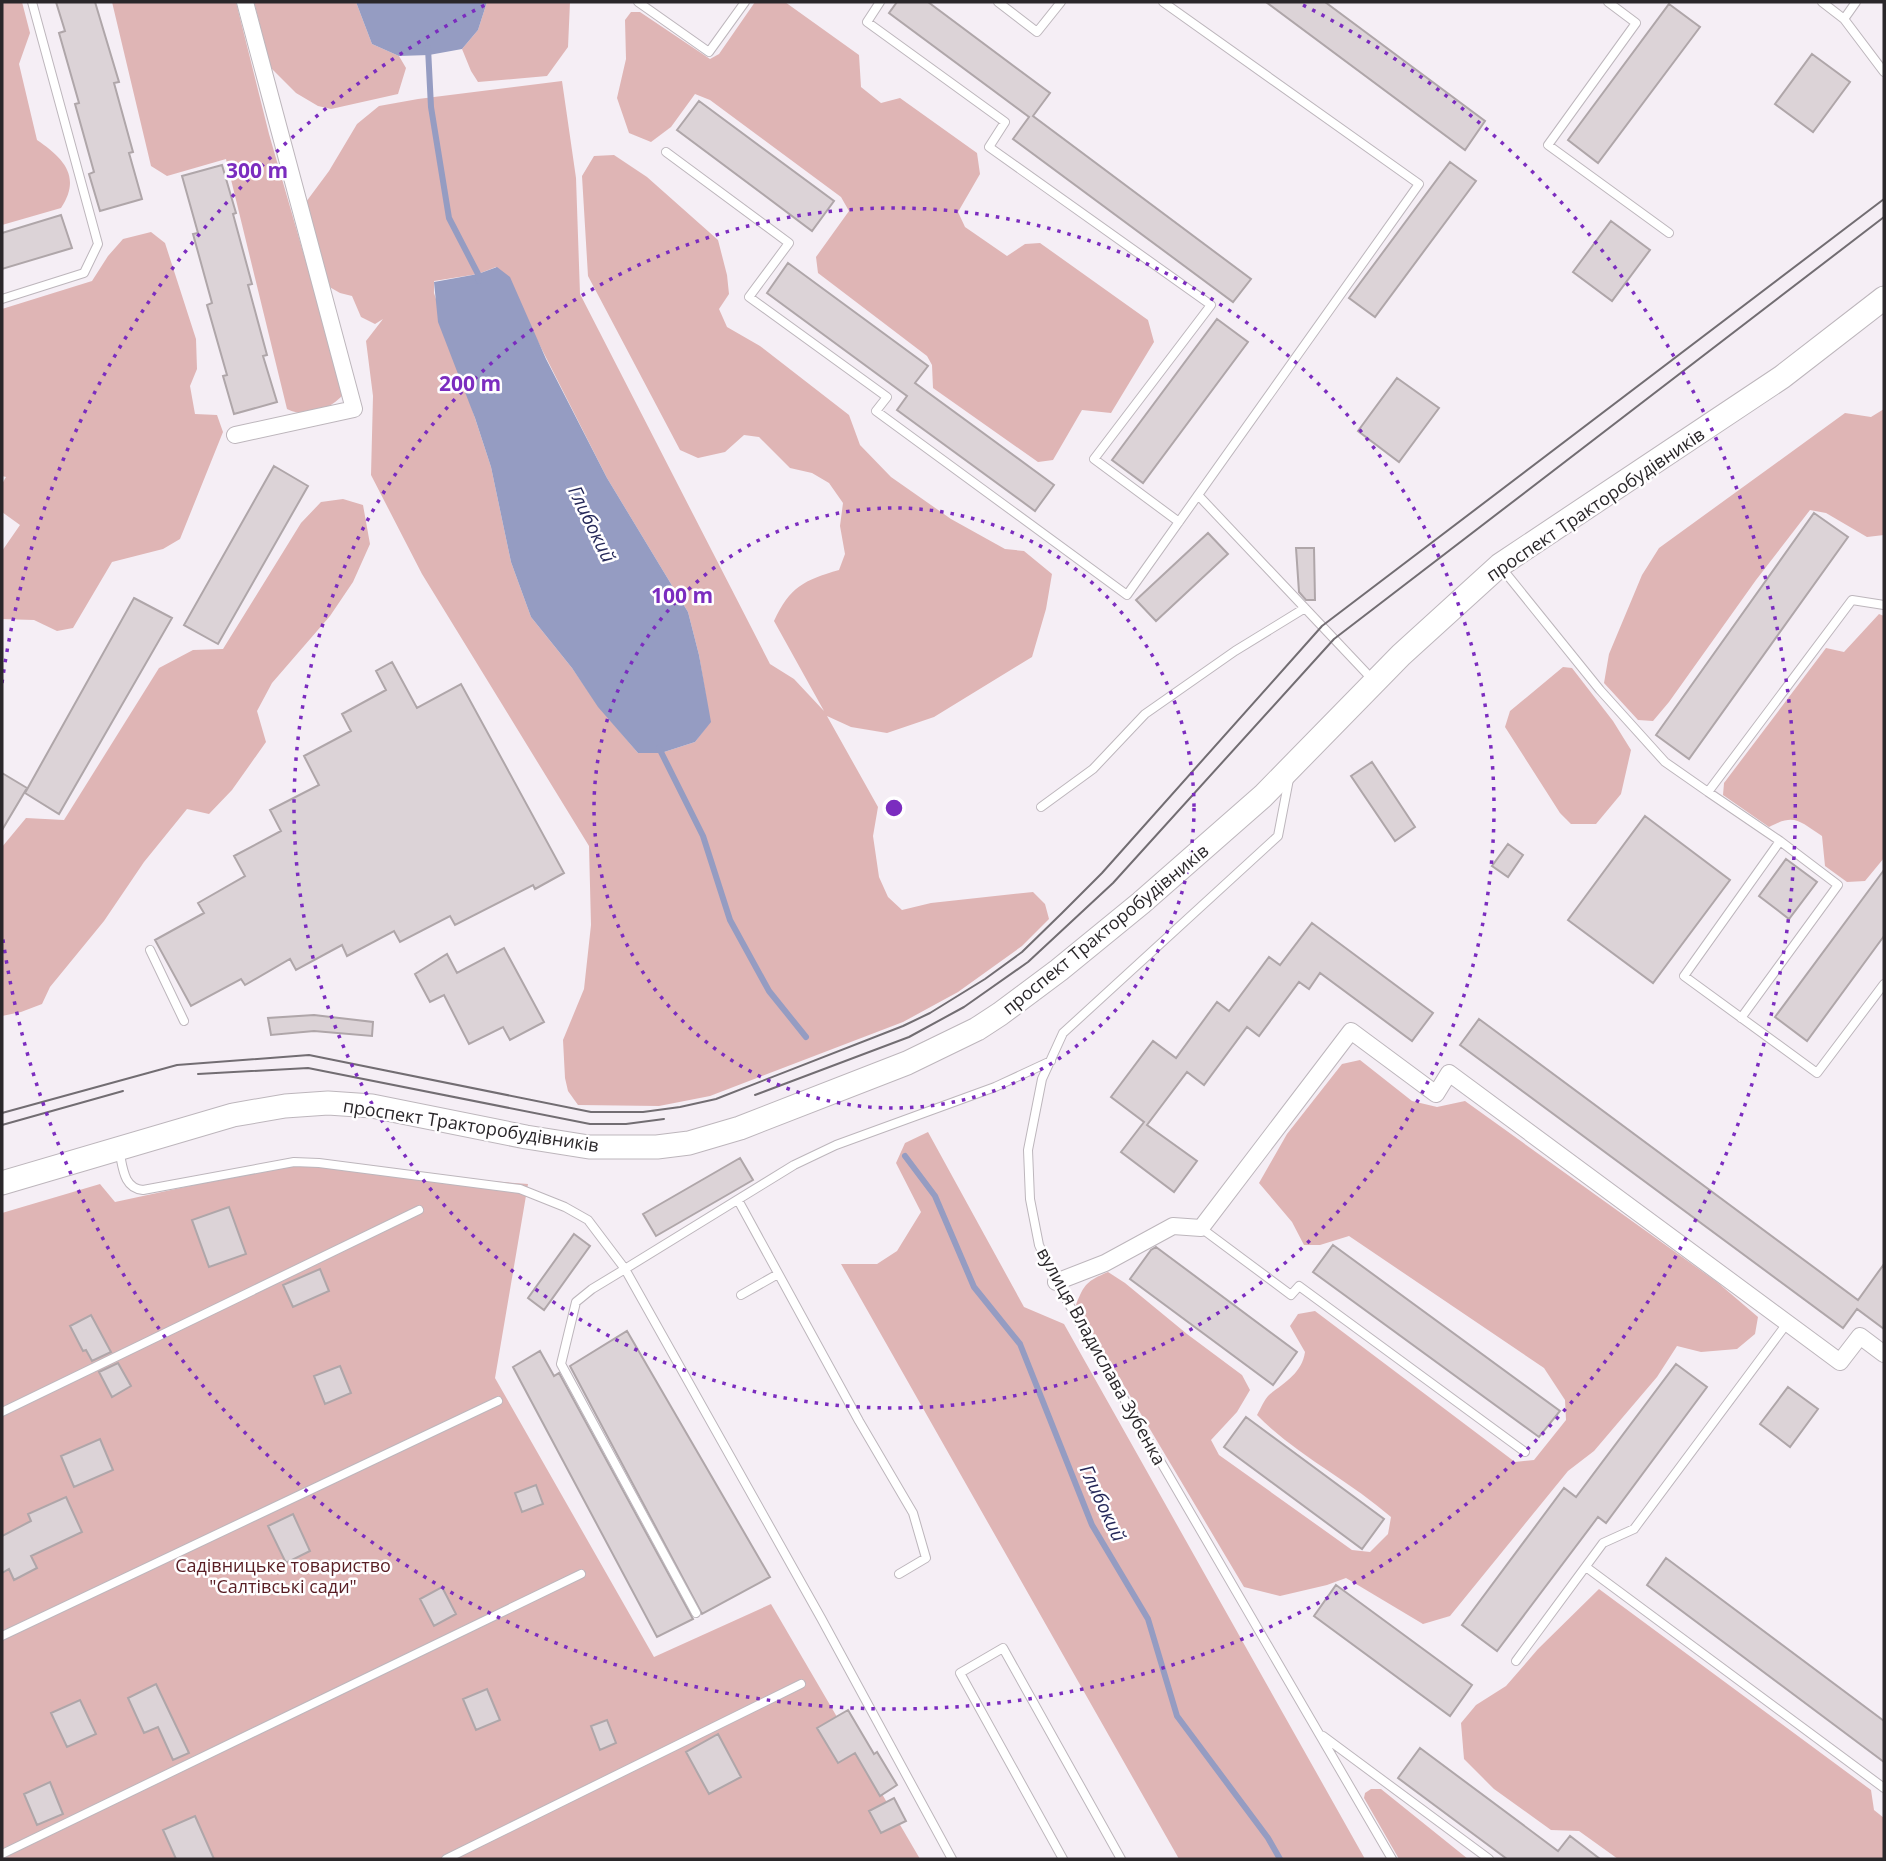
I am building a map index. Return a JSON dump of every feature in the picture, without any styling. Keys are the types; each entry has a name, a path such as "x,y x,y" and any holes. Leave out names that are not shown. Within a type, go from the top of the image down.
{"main road":[{"name":"проспект Тракторобудівників","path":"2,1182 233,1115 328,1102 372,1106 576,1145 626,1149 689,1143 803,1105 907,1063 978,1028 1028,995 1218,837 1290,769 1374,681 1500,565 1782,377 1884,298"}],"street":[{"path":"235,435 354,409 245,2"},
{"path":"1056,1282 1105,1263 1173,1226 1201,1228 1351,1031 1436,1094 1449,1073 1840,1362 1860,1336 1884,1354"}],"lane":[{"path":"2,299 84,273 98,244 32,2"},
{"path":"638,2 709,52 745,2"},
{"path":"880,2 867,22 1005,122 989,146 1211,305 1094,458 1179,522"},
{"path":"998,2 1037,32 1061,2"},
{"path":"666,152 789,243 749,297 887,397 876,411 1127,595 1419,184 1163,2"},
{"path":"1608,2 1636,23 1548,145 1669,233"},
{"path":"1822,2 1844,19 1884,72"},
{"path":"1844,19 1856,2"},
{"path":"1198,495 1374,681"},
{"path":"1500,565 1600,690 1665,762 1780,841 1838,886 1741,1018"},
{"path":"1708,792 1852,600 1884,605"},
{"path":"1041,807 1093,769 1145,714 1235,651 1305,608"},
{"name":"вулиця Владислава Зубенка","path":"1290,769 1278,836 1063,1034 1042,1079 1028,1150 1030,1199 1039,1245 1056,1282 1392,1859"},
{"path":"1780,841 1684,976 1817,1073 1884,984"},
{"path":"150,950 184,1021"},
{"path":"696,1613 561,1364 576,1303 592,1289 794,1166 836,1145 995,1087 1051,1061"},
{"path":"119,1150 128,1185 134,1189 143,1190 294,1162 520,1189 565,1207 588,1220 625,1269 952,1859"},
{"path":"738,1200 913,1513 926,1558 899,1574"},
{"path":"2,1412 419,1210"},
{"path":"1201,1228 1292,1295 1299,1286 1525,1452"},
{"path":"741,1296 778,1274"},
{"path":"1517,1661 1603,1543 1634,1529 1788,1322"},
{"path":"2,1636 498,1401"},
{"path":"1586,1567 1884,1788"},
{"path":"2,1854 581,1574"},
{"path":"1063,1859 960,1673 1003,1648 1121,1859"},
{"path":"446,1859 801,1684"},
{"path":"1318,1732 1489,1859"}],"green space":[{"path":"2,2 22,2 30,33 19,64 37,140 62,161 67,169 70,186 61,208 2,225"},
{"path":"112,2 236,2 269,134 344,394 325,408 310,413 287,409 226,159 167,176 151,166"},
{"path":"254,2 356,2 372,44 399,56 406,68 398,94 331,109 318,106 296,93 271,68"},
{"path":"487,2 570,2 568,47 547,76 478,82 462,49 478,30"},
{"path":"755,2 785,2 859,55 861,87 881,103 900,98 977,153 980,174 958,212 965,227 1007,256 1025,244 1040,243 1148,320 1154,342 1111,413 1082,410 1053,460 1038,462 933,388 932,365 927,356 818,273 816,257 849,211 841,197 710,100 695,94 671,127 651,142 629,133 617,98 626,59 625,20 631,12 640,12 710,59 719,54"},
{"path":"562,81 576,178 580,294 770,664 794,679 824,711 774,621 786,600 799,586 839,570 845,554 840,526 843,503 829,483 812,473 790,468 759,437 744,435 725,452 698,458 680,450 588,276 582,176 594,156 614,155 647,177 718,240 729,294 719,309 727,327 760,346 849,415 860,445 891,477 951,519 1005,549 1024,551 1052,574 1046,609 1032,657 934,717 887,733 851,727 827,716 878,807 873,836 879,877 888,897 902,910 931,903 1033,892 1045,904 1049,919 1022,946 958,992 903,1022 710,1096 659,1106 578,1105 568,1091 563,1040 584,989 591,925 589,846 422,574 371,475 373,396 366,341 383,319 375,324 361,317 352,296 326,285 306,202 329,171 357,124 379,106","holes":["496,267 527,320 607,478 688,612 699,655 710,722 695,742 661,753 638,753 599,707 531,617 511,562 491,467 434,293 434,281 478,274"]},
{"path":"151,232 165,243 196,339 197,369 190,386 195,414 217,415 223,432 180,539 163,549 112,562 73,628 57,631 34,620 2,619 2,551 20,525 2,512 2,484 6,477 2,476 2,309 92,281 123,239"},
{"path":"1884,409 1884,535 1867,537 1826,513 1810,510 1669,702 1653,721 1638,720 1604,683 1609,654 1642,575 1659,548 1845,413 1871,417"},
{"path":"343,499 363,505 370,544 353,582 330,616 272,683 257,711 266,742 232,790 209,814 187,809 144,862 104,921 50,987 42,1004 2,1016 2,847 26,818 64,820 159,668 193,650 223,649 301,523 321,502"},
{"path":"1879,614 1884,616 1884,858 1865,881 1847,882 1825,866 1822,836 1797,821 1785,820 1769,827 1723,795 1724,783 1826,648 1844,652"},
{"path":"1563,667 1572,668 1613,721 1631,750 1621,794 1596,824 1571,824 1560,813 1505,727 1510,711"},
{"path":"1360,1060 1412,1101 1437,1107 1465,1101 1717,1282 1758,1317 1755,1334 1737,1349 1701,1352 1677,1346 1657,1377 1594,1451 1568,1471 1450,1616 1423,1624 1346,1578 1280,1596 1244,1587 1076,1305 1087,1284 1108,1272 1242,1375 1250,1390 1237,1412 1211,1440 1219,1455 1352,1550 1370,1552 1388,1534 1391,1517 1288,1443 1257,1415 1267,1397 1292,1376 1303,1359 1305,1352 1290,1326 1298,1314 1315,1311 1515,1462 1534,1460 1566,1420 1565,1400 1544,1368 1349,1236 1320,1245 1304,1245 1292,1222 1259,1183 1287,1134 1342,1064"},
{"path":"928,1132 1024,1307 1064,1324 1365,1859 1179,1859 841,1264 877,1264 897,1251 921,1212 896,1163 905,1143"},
{"name":"Садівницьке товариство \"Салтівські сади\"","path":"288,1165 528,1184 495,1378 654,1657 771,1604 920,1859 2,1859 2,1213 100,1184 115,1202"},
{"path":"1599,1589 1871,1790 1874,1810 1884,1818 1884,1859 1618,1859 1579,1831 1551,1830 1494,1789 1464,1759 1461,1723 1476,1705 1506,1686 1538,1649"},
{"path":"1371,1789 1381,1789 1468,1859 1399,1859 1364,1798 1365,1793"}],"water":[{"path":"356,2 487,2 478,30 462,49 429,55 399,56 372,44"},
{"path":"497,267 510,277 546,359 607,478 688,612 711,722 695,742 661,753 638,753 598,707 572,668 531,617 511,562 491,467 438,322 434,282 478,274"}],"building":[{"path":"56,2 95,2 119,82 114,83 133,152 129,153 142,199 100,211 89,174 94,172 75,104 79,103 59,33 65,31"},
{"path":"897,2 928,2 1050,93 1033,116 1251,279 1233,302 1013,139 1029,117 889,13"},
{"path":"1266,2 1325,2 1485,121 1465,150"},
{"path":"1669,4 1700,27 1598,163 1568,140"},
{"path":"1812,54 1850,82 1813,132 1775,104"},
{"path":"699,101 834,201 812,231 677,130"},
{"path":"1450,162 1476,181 1375,317 1349,298"},
{"path":"222,165 252,284 248,285 267,355 263,356 277,402 234,414 223,376 227,375 207,305 212,303 193,234 198,233 182,176"},
{"path":"61,215 72,248 2,269 2,233"},
{"path":"1611,221 1650,250 1612,301 1573,272"},
{"path":"788,263 928,366 915,383 1054,485 1035,511 897,410 907,396 767,293"},
{"path":"1217,319 1248,342 1143,483 1112,460"},
{"path":"1397,378 1439,408 1399,462 1358,431"},
{"path":"274,466 308,486 218,644 184,625"},
{"path":"1814,513 1848,537 1689,759 1656,735"},
{"path":"1208,533 1228,554 1156,621 1136,600"},
{"path":"1296,548 1314,548 1315,600 1306,600 1299,592"},
{"path":"134,598 172,618 59,814 25,793"},
{"path":"392,662 417,708 461,684 564,873 535,889 533,885 455,925 450,916 400,942 394,931 347,956 342,945 296,970 290,959 245,985 241,979 191,1006 155,940 204,913 198,903 245,876 234,856 281,831 270,810 319,785 304,756 351,731 342,714 386,690 376,671"},
{"path":"1372,762 1415,827 1395,841 1351,776"},
{"path":"2,773 27,788 2,830"},
{"path":"1645,816 1730,880 1653,983 1568,920"},
{"path":"1508,844 1523,855 1508,877 1492,866"},
{"path":"1786,859 1817,882 1789,919 1759,896"},
{"path":"1884,870 1884,936 1807,1041 1775,1017"},
{"path":"1312,923 1433,1013 1412,1041 1320,973 1309,989 1299,982 1259,1036 1247,1027 1204,1085 1187,1072 1147,1125 1197,1161 1174,1192 1121,1152 1144,1122 1111,1097 1153,1041 1176,1058 1217,1002 1229,1011 1269,957 1280,965"},
{"path":"504,948 544,1022 510,1040 503,1027 469,1044 444,995 430,1002 415,974 447,954 457,973"},
{"path":"314,1015 373,1022 372,1036 314,1031 271,1035 268,1018"},
{"path":"1479,1019 1858,1300 1884,1264 1884,1329 1857,1309 1843,1328 1460,1045"},
{"path":"740,1158 753,1180 656,1236 643,1214"},
{"path":"229,1207 246,1254 209,1267 192,1220"},
{"path":"574,1234 590,1246 544,1310 528,1298"},
{"path":"1333,1245 1560,1411 1539,1437 1313,1272"},
{"path":"1156,1247 1297,1352 1273,1385 1130,1279"},
{"path":"320,1269 329,1291 293,1307 283,1285"},
{"path":"91,1315 111,1352 92,1361 86,1350 83,1351 70,1326"},
{"path":"627,1331 770,1577 702,1614 570,1366"},
{"path":"540,1351 554,1376 559,1373 693,1619 657,1637 513,1367"},
{"path":"118,1363 131,1386 112,1397 99,1372"},
{"path":"1676,1364 1707,1387 1606,1523 1598,1517 1497,1651 1462,1625 1564,1488 1576,1497"},
{"path":"340,1366 351,1393 325,1404 314,1376"},
{"path":"1788,1387 1818,1409 1790,1447 1760,1424"},
{"path":"1246,1417 1384,1519 1362,1549 1224,1447"},
{"path":"100,1439 113,1470 74,1487 61,1456"},
{"path":"536,1485 543,1504 522,1512 515,1493"},
{"path":"66,1497 82,1532 31,1556 37,1568 14,1580 9,1569 2,1573 2,1536 31,1521 28,1514"},
{"path":"293,1514 310,1551 286,1563 268,1526"},
{"path":"1666,1558 1884,1721 1884,1762 1647,1585"},
{"path":"1336,1585 1472,1685 1450,1716 1314,1616"},
{"path":"442,1587 456,1614 434,1626 420,1599"},
{"path":"156,1684 189,1753 173,1760 158,1727 144,1733 128,1698"},
{"path":"487,1689 500,1720 476,1730 463,1699"},
{"path":"80,1700 96,1734 67,1747 51,1713"},
{"path":"848,1710 874,1754 877,1752 897,1785 880,1796 855,1753 838,1763 817,1728"},
{"path":"607,1720 616,1743 600,1750 591,1726"},
{"path":"718,1734 741,1777 709,1794 686,1752"},
{"path":"1420,1748 1558,1851 1570,1836 1600,1859 1507,1859 1398,1778"},
{"path":"50,1782 63,1814 37,1825 24,1794"},
{"path":"894,1798 906,1821 881,1833 869,1811"},
{"path":"195,1816 214,1859 176,1859 163,1830"}],"waterway":[{"name":"Глибокий","path":"428,48 431,107 449,218 478,274 479,281"},
{"name":"Глибокий","path":"659,748 703,836 730,920 769,991 806,1037"},
{"name":"Глибокий","path":"905,1156 935,1196 974,1287 1020,1344 1092,1525 1148,1619 1177,1716 1268,1838 1280,1859"}],"tram line":[{"path":"2,1113 177,1065 309,1055 591,1112 643,1112 716,1099 930,1013 1022,952 1062,913 1102,873 1322,626 1884,199"},
{"path":"755,1095 909,1037 964,1007 1028,962 1113,883 1334,639 1884,217"},
{"path":"198,1074 308,1068 590,1124 626,1124 664,1119"},
{"path":"2,1125 123,1091"}]}
